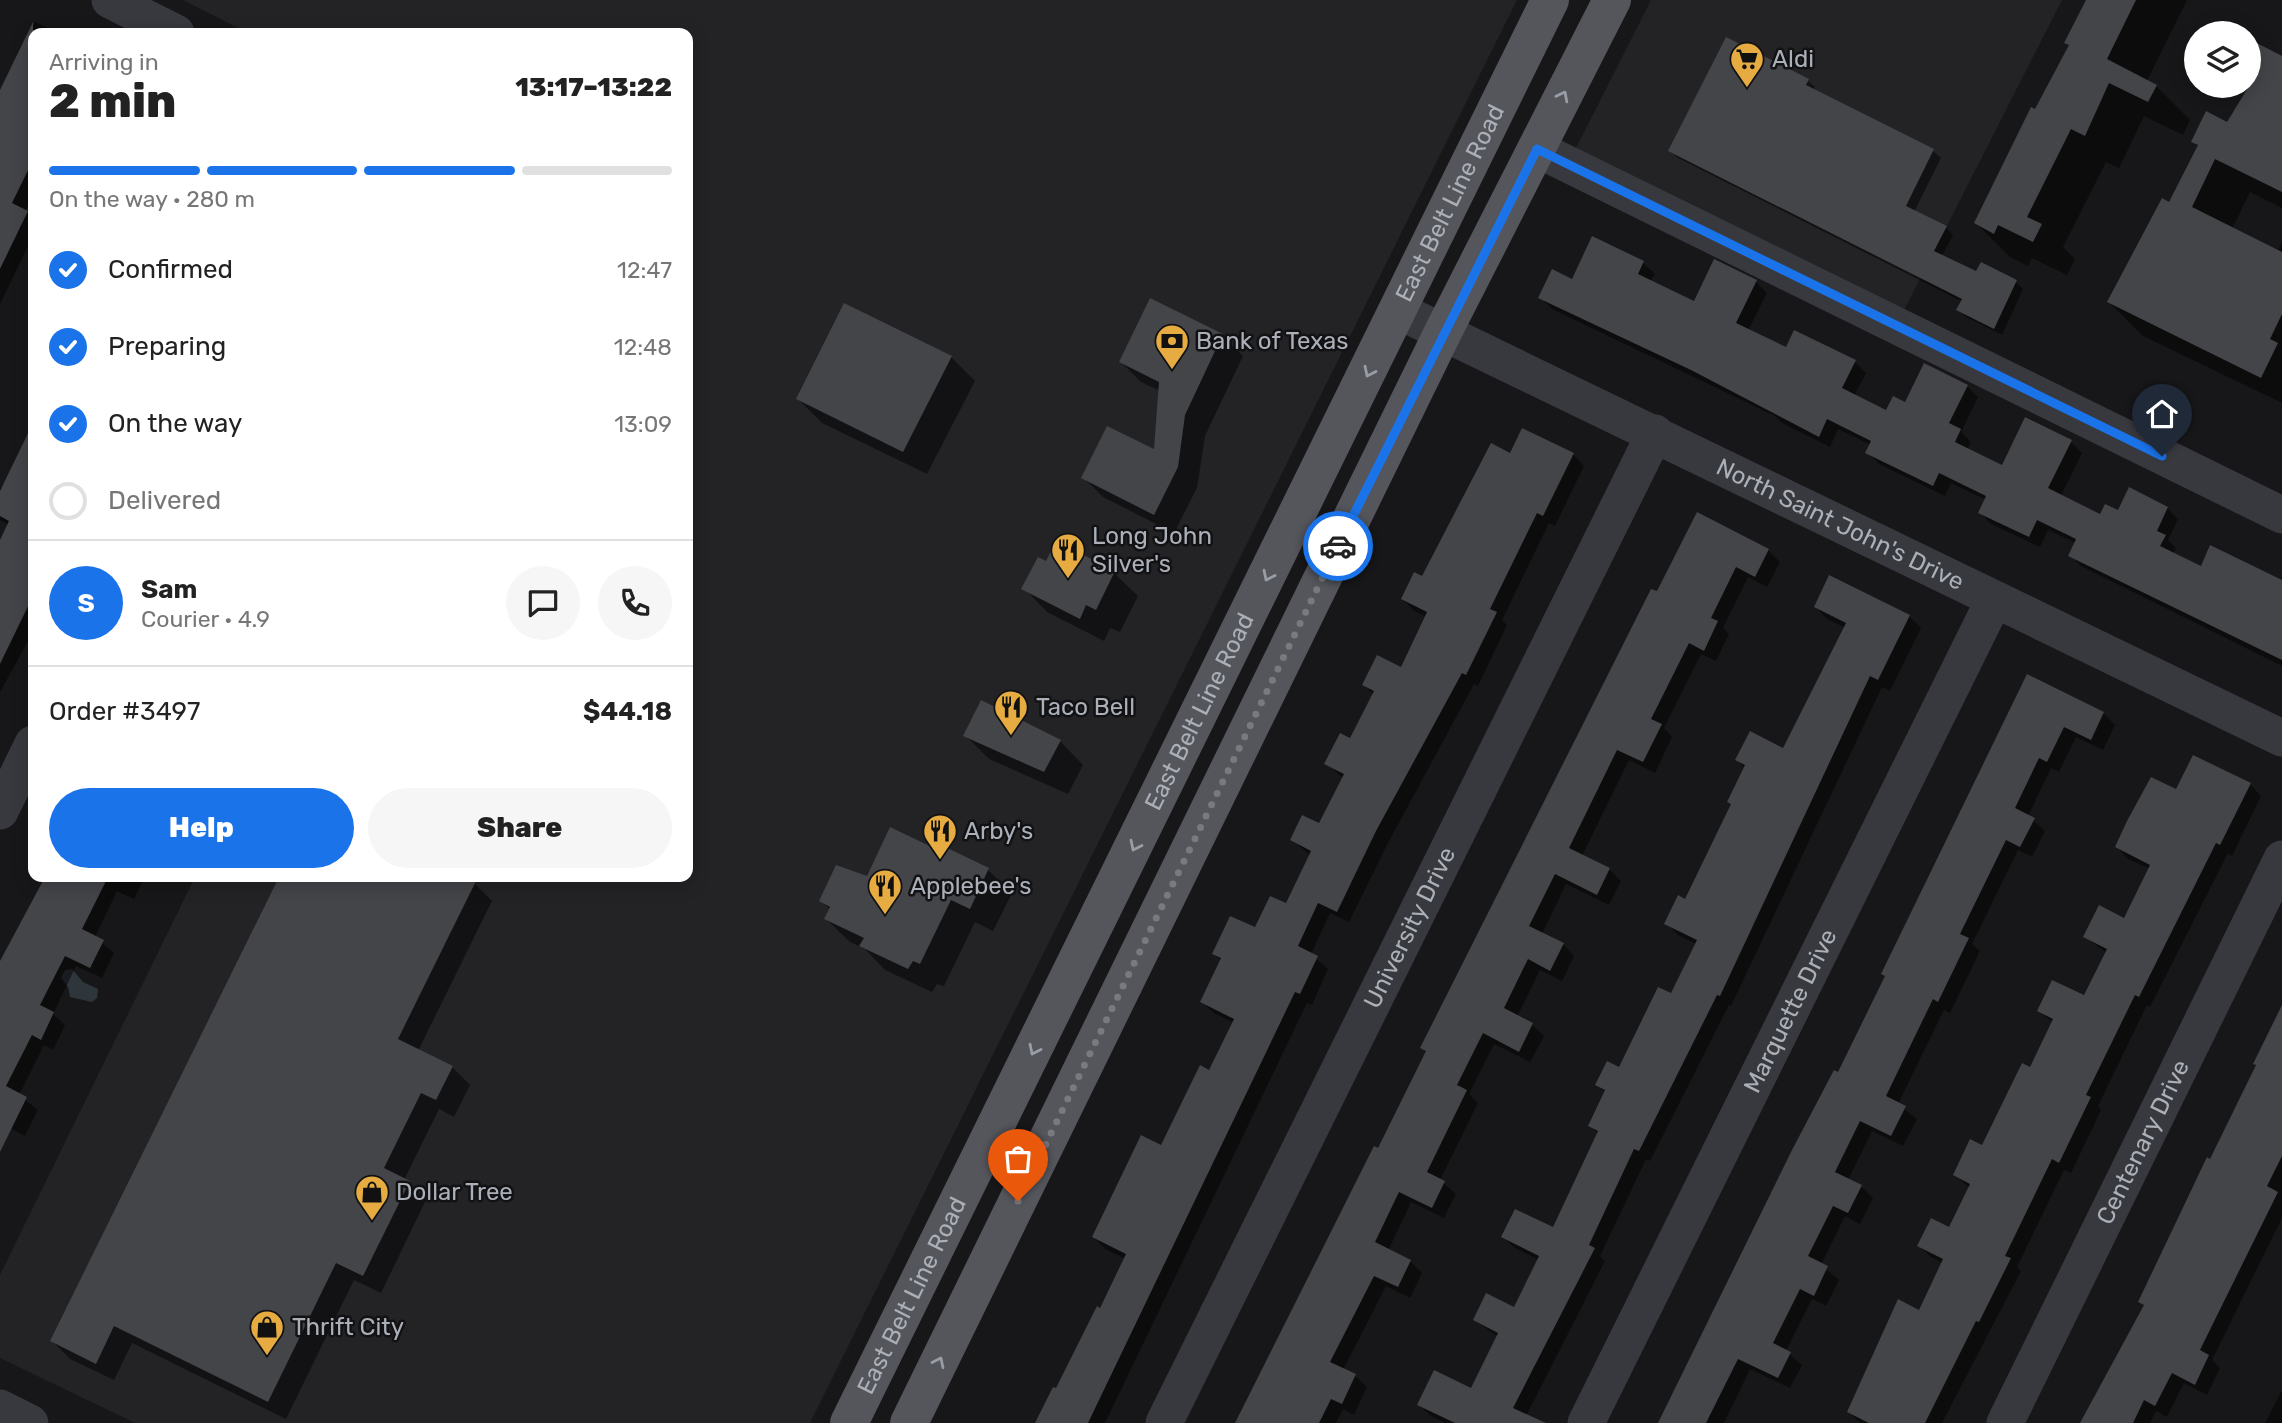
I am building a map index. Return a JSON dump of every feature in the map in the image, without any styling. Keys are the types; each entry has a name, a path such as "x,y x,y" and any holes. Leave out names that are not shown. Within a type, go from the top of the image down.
{"main road":[{"name":"East Belt Line Road","path":"849,1423 1550,0"},
{"name":"East Belt Line Road","path":"909,1423 1443,332 1612,0"},
{"path":"993,1131 1040,1154"}],"street":[{"path":"110,0 166,28"},
{"path":"1537,149 2282,515"},
{"name":"North Saint John's Drive","path":"1399,311 2282,738"},
{"name":"University Drive","path":"1164,1423 1655,433"},
{"name":"Marquette Drive","path":"1586,1423 1994,600"},
{"path":"0,811 28,754"},
{"name":"Centenary Drive","path":"2005,1423 2282,859"},
{"path":"0,1408 30,1423"}],"shaded area":[{"path":"183,0 1517,0 810,1423 135,1423 0,1358 0,1275 193,882 693,882 693,28 238,28"},
{"path":"1651,0 2062,0 1902,314 1574,152"},
{"path":"72,969 83,982 98,989 97,998 92,1002 70,997 68,987 61,978 65,970"}],"building":[{"path":"2086,0 2136,0 2107,59 2157,85 2148,102 2109,83 2085,136 2071,129 2027,217 2042,224 2033,242 1998,225 1994,234 1974,223 2031,107 2035,109 2069,45 2064,43"},
{"path":"28,32 28,170 12,203 28,211 0,269 0,90"},
{"path":"1726,37 1809,79 1806,85 1934,149 1906,206 1947,226 1934,251 1976,271 1981,262 2017,280 1994,329 1956,310 1962,299 1668,151"},
{"path":"2261,45 2282,56 2282,192 2215,159 2192,207 2282,252 2282,314 2270,339 2278,343 2261,378 2107,302 2162,198 2169,202 2198,145 2191,142 2206,111 2227,122 2242,98 2261,98"},
{"path":"1592,236 1644,261 1638,274 1694,301 1714,259 1757,280 1736,323 1786,347 1794,330 1856,360 1842,388 1886,410 1893,396 1905,402 1924,363 1968,385 1949,423 1961,429 1955,442 2002,465 2025,417 2072,440 2048,488 2100,514 2105,504 2118,510 2129,487 2168,507 2157,531 2166,535 2160,546 2201,566 2210,545 2282,580 2282,660 2068,556 2076,539 2037,520 2029,537 1978,513 1986,496 1939,473 1933,486 1865,453 1871,441 1827,419 1819,437 1691,370 1538,298 1552,269 1572,279"},
{"path":"1150,298 1223,334 1185,415 1178,467 1154,515 1081,478 1107,426 1154,449 1159,382 1119,362"},
{"path":"844,303 952,356 903,452 796,399"},
{"path":"1522,428 1574,453 1543,516 1537,513 1490,609 1497,612 1466,675 1462,673 1376,831 1337,912 1318,903 1298,946 1318,956 1300,994 1295,992 1088,1423 1035,1423 1053,1387 1056,1388 1097,1306 1100,1308 1126,1254 1092,1237 1141,1135 1161,1145 1200,1065 1209,1070 1234,1019 1200,1002 1221,958 1212,954 1230,916 1255,927 1270,896 1286,903 1311,851 1290,840 1302,815 1319,823 1344,774 1324,764 1340,733 1350,738 1374,691 1362,685 1377,655 1401,667 1427,612 1401,599 1414,572 1422,576 1491,443 1510,453"},
{"path":"28,433 28,606 0,664 0,540 9,521 0,516 0,491"},
{"path":"1697,512 1769,549 1755,577 1736,567 1711,618 1718,621 1704,651 1689,643 1651,719 1662,724 1643,762 1617,750 1569,848 1610,868 1597,895 1555,874 1529,926 1564,943 1550,971 1528,959 1504,1008 1533,1023 1519,1052 1483,1033 1457,1085 1467,1090 1427,1172 1445,1181 1432,1208 1399,1192 1375,1242 1411,1260 1398,1287 1374,1276 1330,1362 1356,1374 1342,1404 1331,1399 1319,1423 1235,1423 1374,1146 1378,1148 1426,1051 1420,1048 1651,589 1657,591"},
{"name":"Long John Silver's","path":"1056,541 1115,571 1096,610 1086,605 1080,619 1021,589 1038,557 1046,561"},
{"path":"1829,575 1910,615 1878,680 1870,676 1720,996 1717,995 1639,1151 1634,1149 1589,1245 1595,1248 1513,1408 1546,1423 1455,1423 1417,1405 1434,1370 1471,1388 1498,1333 1473,1320 1486,1293 1514,1307 1539,1256 1501,1237 1515,1209 1553,1227 1598,1131 1588,1126 1605,1090 1595,1085 1607,1061 1619,1067 1658,987 1671,993 1697,940 1664,924 1678,895 1685,899 1731,804 1727,802 1745,765 1735,760 1750,731 1783,748 1846,623 1814,607"},
{"path":"2027,674 2104,712 2091,740 2064,727 2047,762 2039,758 2015,808 2035,818 2020,847 2006,840 1960,934 1969,938 1938,1002 1933,999 1886,1096 1906,1106 1891,1136 1860,1121 1835,1172 1862,1185 1848,1213 1833,1206 1808,1256 1828,1266 1814,1296 1800,1289 1773,1343 1791,1352 1778,1378 1738,1359 1706,1423 1658,1423 1792,1150 1834,1070 1838,1072 1885,976 1881,974"},
{"name":"Taco Bell","path":"981,700 1061,740 1044,772 963,736"},
{"path":"2193,755 2251,783 2220,845 2216,843 2139,997 2135,995 2086,1095 2091,1097 2059,1163 2052,1159 2005,1256 2011,1258 1979,1322 1976,1321 1925,1423 1869,1423 1847,1412 1898,1299 1919,1310 1943,1259 1917,1246 1931,1218 1949,1227 1970,1184 1953,1175 1970,1139 1982,1145 2022,1063 2030,1067 2053,1019 2037,1011 2052,980 2084,995 2107,949 2083,937 2099,905 2124,918 2150,865 2115,847 2127,821 2151,777 2176,789"},
{"path":"890,827 938,850 941,845 989,868 970,909 951,900 920,964 913,961 908,969 859,946 864,938 824,919 830,907 819,901 836,865 867,876"},
{"path":"42,882 106,882 82,929 104,940 90,968 65,956 40,1005 54,1012 41,1040 32,1035 6,1086 27,1097 0,1152 0,961"},
{"path":"277,882 476,882 398,1039 453,1066 436,1100 421,1093 384,1168 410,1181 363,1276 336,1263 268,1402 114,1326 96,1364 50,1341"},
{"path":"2282,1005 2282,1156 2267,1186 2278,1192 2200,1350 2209,1355 2195,1385 2172,1373 2155,1406 2144,1400 2133,1423 2080,1423 2144,1305 2138,1302 2207,1157 2210,1159 2256,1065 2253,1064"}],"way so far":[{"path":"1018,1201 1338,546"}],"place":[{"name":"Aldi","path":"1747,89"},
{"name":"Bank of Texas","path":"1172,371"},
{"name":"Long John Silver's","path":"1068,580"},
{"name":"Taco Bell","path":"1011,737"},
{"name":"Arby's","path":"940,861"},
{"name":"Applebee's","path":"885,916"},
{"name":"Dollar Tree","path":"372,1222"},
{"name":"Thrift City","path":"267,1357"}],"route":[{"path":"1338,546 1537,149 2162,456"}]}
